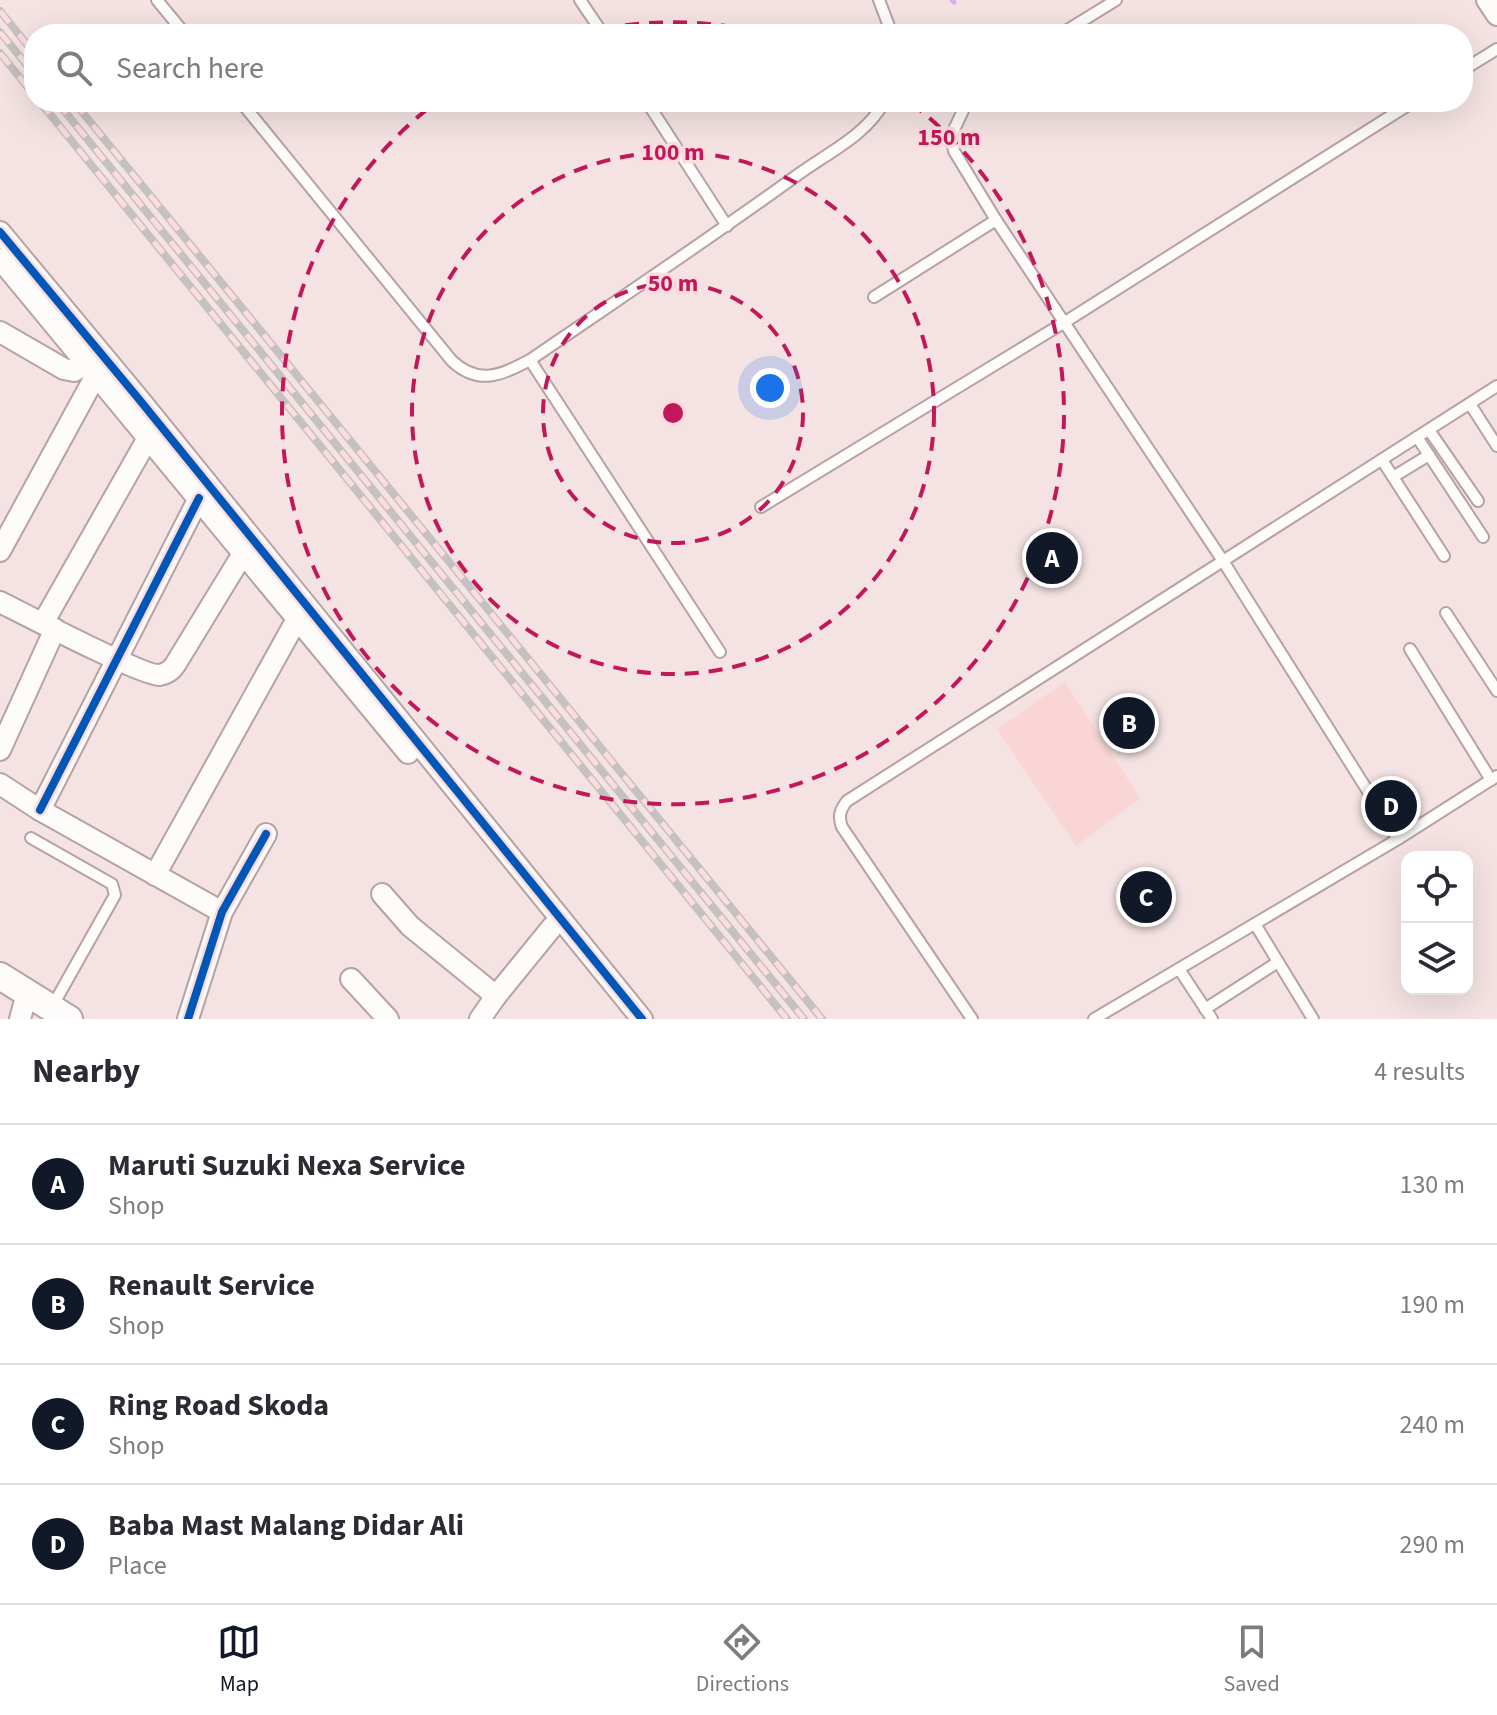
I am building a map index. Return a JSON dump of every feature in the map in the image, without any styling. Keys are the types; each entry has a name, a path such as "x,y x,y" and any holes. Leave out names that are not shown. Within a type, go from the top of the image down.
{"street":[{"path":"1487,0 1497,15"},
{"path":"0,232 642,1019"},
{"path":"0,259 553,926 626,1019"},
{"path":"0,332 64,369 92,369"},
{"path":"0,551 92,369"},
{"path":"0,750 49,626 148,438"},
{"path":"40,810 199,498"},
{"path":"3,610 49,626 154,675 162,675 170,671 244,552"},
{"path":"155,875 297,619"},
{"path":"0,784 40,810 222,912"},
{"path":"188,1019 222,912 266,834"},
{"path":"382,894 410,926 496,996"},
{"path":"484,1018 496,996 553,926"},
{"path":"0,976 57,1014"},
{"path":"351,979 388,1019"},
{"path":"20,1019 27,993"}],"lane":[{"path":"157,0 177,24"},
{"path":"580,0 596,24"},
{"path":"879,0 888,24"},
{"path":"1077,24 1116,0"},
{"path":"1473,64 1497,49"},
{"path":"249,112 442,349 465,372 484,376 502,374 530,360 727,226 828,152 858,135 879,112"},
{"path":"653,112 727,226"},
{"path":"962,112 953,128 952,144 996,220 1223,561 1398,839"},
{"path":"761,507 1065,322 1397,112"},
{"path":"874,297 996,220"},
{"path":"530,360 720,652"},
{"path":"972,1019 842,827 839,818 847,801 1497,386"},
{"path":"1470,404 1497,446"},
{"path":"1429,430 1478,501"},
{"path":"1417,437 1483,537"},
{"path":"1393,477 1429,455"},
{"path":"1382,460 1444,556"},
{"path":"1446,613 1497,691"},
{"path":"1094,1019 1495,779 1410,649"},
{"path":"31,838 112,884 115,889 114,899 57,1014"},
{"path":"1255,924 1313,1019"},
{"path":"1179,969 1208,1014 1278,962"}],"shaded area":[{"path":"1065,682 1140,798 1076,846 997,729"}],"railway":[{"path":"0,11 24,41"},
{"path":"0,32 24,62"},
{"path":"0,53 24,83"},
{"path":"48,112 787,1019"},
{"path":"65,112 804,1019"},
{"path":"82,112 822,1019"}],"cycle path":[{"path":"0,232 642,1019"},
{"path":"40,810 199,498"},
{"path":"188,1019 222,912 266,834"}],"place":[{"name":"Maruti Suzuki Nexa Service","path":"1052,558"},
{"name":"Renault Service","path":"1129,723"},
{"name":"Baba Mast Malang Didar Ali","path":"1391,806"},
{"name":"Ring Road Skoda","path":"1146,897"}]}
